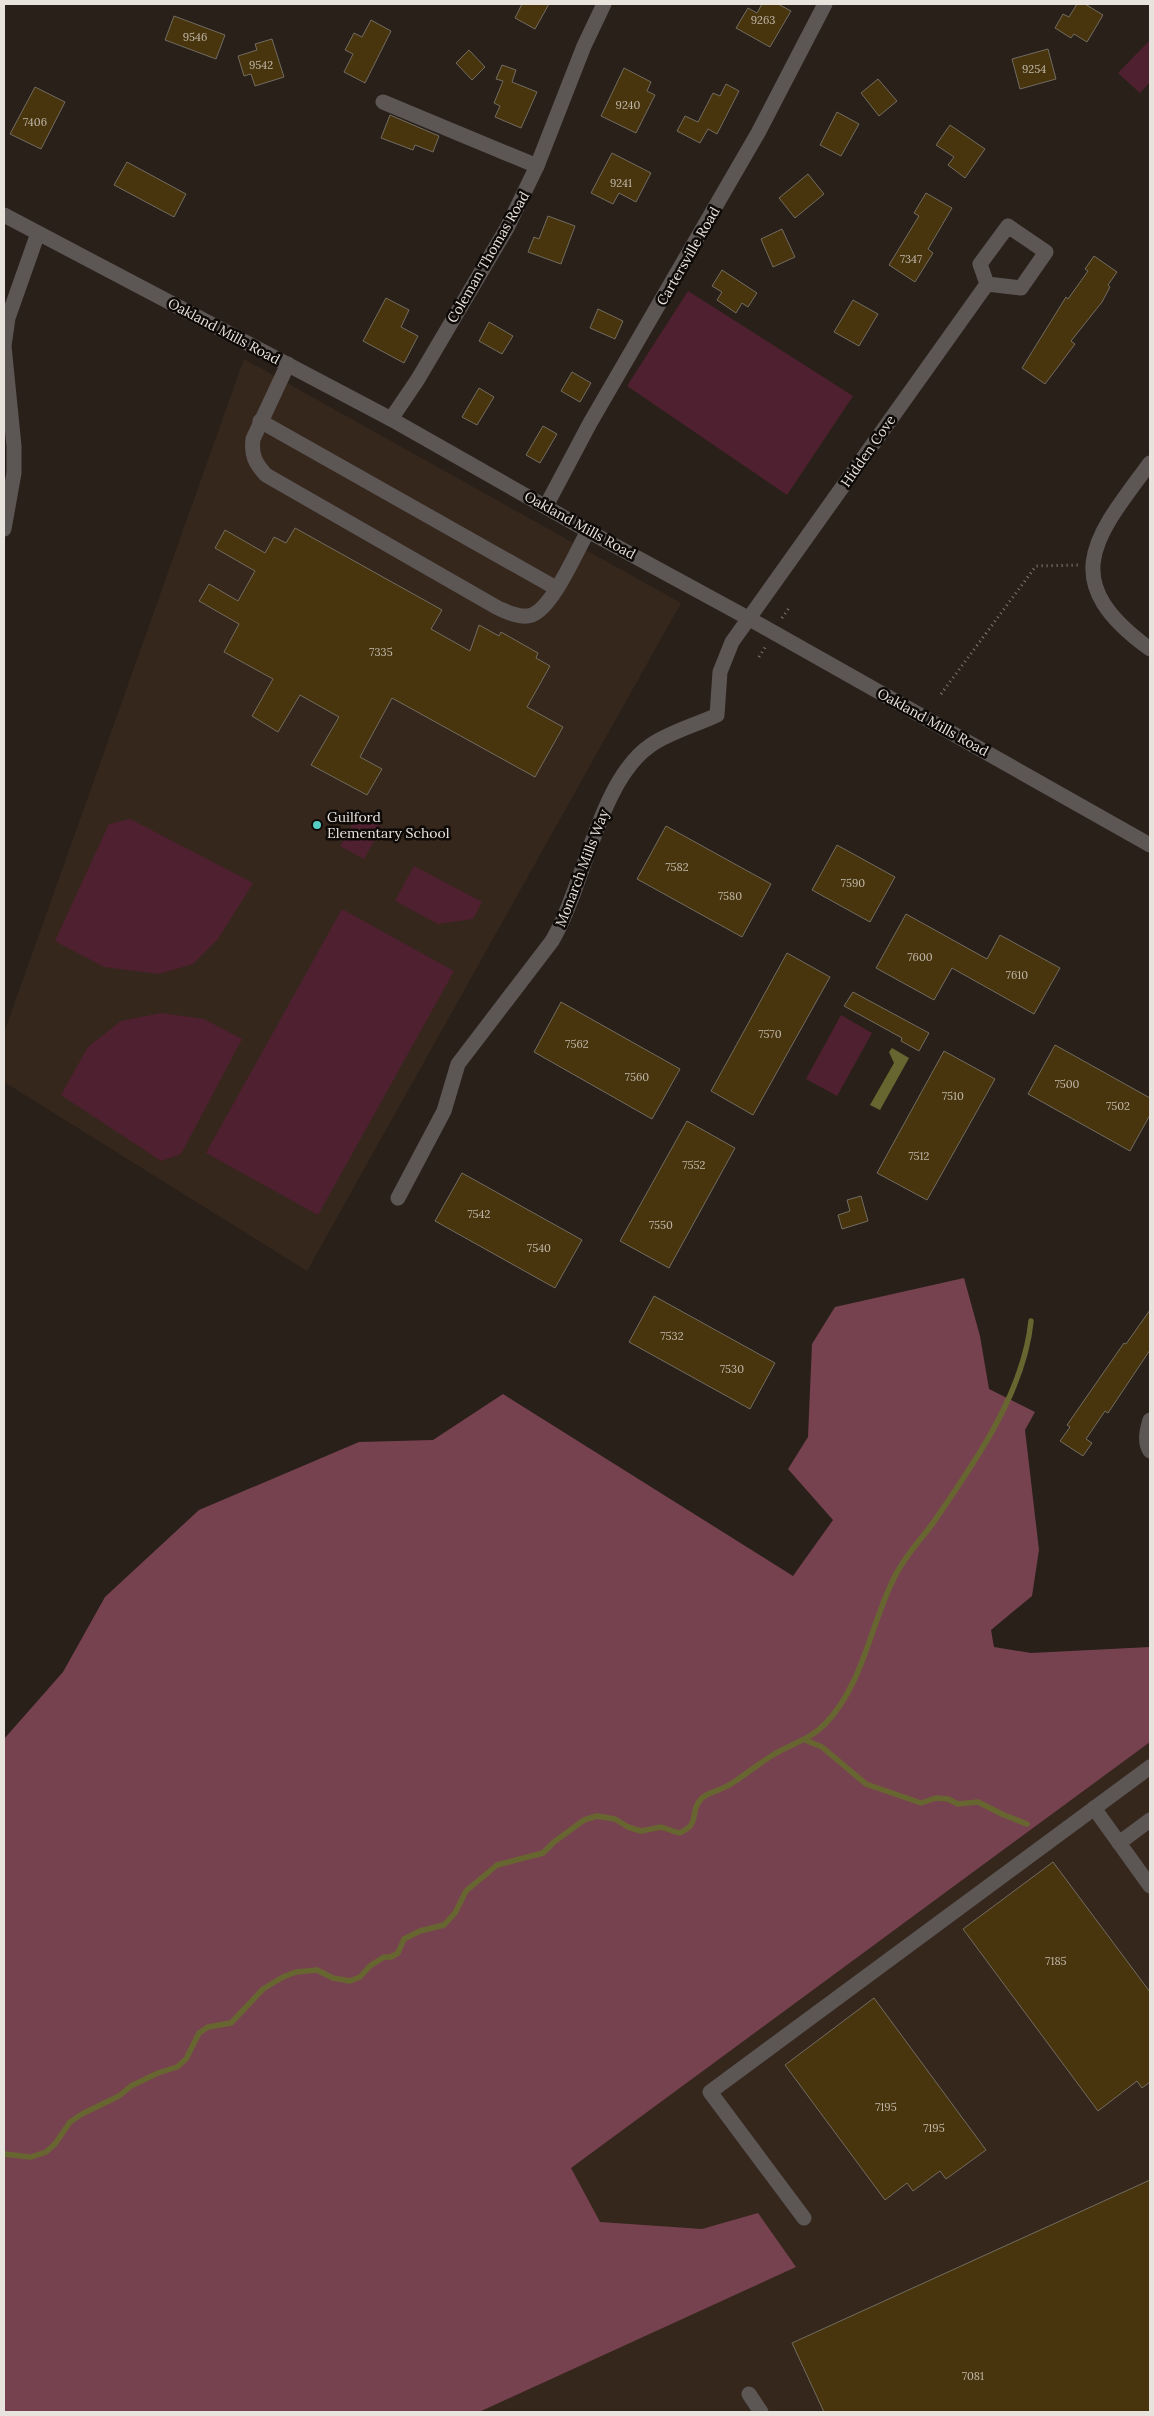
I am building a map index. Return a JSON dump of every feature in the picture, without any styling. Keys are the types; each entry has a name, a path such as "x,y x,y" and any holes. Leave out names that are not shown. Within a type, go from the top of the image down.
{"street":[{"name":"Coleman Thomas Road","path":"391,419 418,379 507,228 537,166 584,46 604,4"},
{"name":"Cartersville Road","path":"546,506 590,423 758,134 825,4"},
{"path":"383,102 537,166"},
{"name":"Oakland Mills Road","path":"4,215 391,419 1150,844"},
{"path":"1008,226 1046,252 1021,288 987,284 980,264 1008,226"},
{"path":"4,529 14,472 14,446 4,346 10,311 38,233"},
{"name":"Hidden Cove","path":"748,618 987,284"},
{"path":"288,364 260,421 251,452 256,464 266,475 498,608 514,614 530,616 544,608 588,531"},
{"path":"260,421 556,588"},
{"path":"1150,463 1111,515 1097,542 1093,565 1094,581 1101,600 1128,632 1150,649"},
{"name":"Monarch Mills Way","path":"398,1198 444,1111 458,1064 552,941 564,920 617,782 629,764 651,745 717,715 720,672 732,642 748,618"},
{"path":"1150,1420 1147,1445 1150,1450"},
{"path":"804,2218 710,2092 1150,1767"},
{"path":"1094,1808 1150,1886"},
{"path":"1119,1843 1150,1820"},
{"path":"749,2394 761,2412"}],"path":[{"path":"941,694 1036,566 1093,565"},
{"path":"779,623 789,608"},
{"path":"759,658 769,641"}],"shaded area":[{"path":"1150,40 1150,82 1140,93 1118,73"},
{"path":"688,291 853,396 787,495 627,386"},
{"name":"Guilford Elementary School","path":"244,359 681,603 307,1271 4,1082 4,1033"},
{"path":"359,813 382,827 364,859 340,846"},
{"path":"130,819 253,883 218,939 193,964 159,974 104,967 55,941 109,824"},
{"path":"414,866 482,902 473,919 438,924 395,901"},
{"path":"342,909 454,971 318,1215 206,1153"},
{"path":"161,1013 204,1019 242,1039 181,1154 161,1161 61,1095 88,1047 121,1021"},
{"path":"841,1015 872,1033 837,1096 806,1079"},
{"path":"892,1048 909,1058 880,1110 870,1105 894,1063 889,1052"},
{"path":"964,1278 980,1336 989,1389 1035,1412 1025,1430 1039,1550 1032,1596 991,1630 994,1647 1031,1653 1150,1647 1150,1742 571,2168 600,2222 702,2229 758,2213 796,2267 479,2412 4,2412 4,1739 63,1672 105,1597 199,1510 359,1442 433,1440 503,1394 793,1576 833,1520 788,1469 808,1437 812,1344 835,1307"},
{"path":"1150,1742 1150,2412 444,2412 434,2268"}],"building":[{"path":"522,4 549,4 535,29 515,18"},
{"path":"762,4 778,4 791,11 770,47 736,28 748,8 757,13"},
{"path":"1077,4 1085,4 1103,15 1087,42 1074,34 1071,38 1055,28 1063,14 1069,17"},
{"path":"174,16 225,35 216,59 165,40"},
{"path":"371,20 391,31 365,83 344,72 353,54 345,50 354,33 362,37"},
{"path":"272,39 284,77 255,86 251,74 244,76 238,56 257,50 255,44"},
{"path":"1048,49 1056,79 1020,89 1012,59"},
{"path":"469,50 485,67 472,80 456,63"},
{"path":"502,65 516,70 512,82 537,92 521,128 495,117 500,106 494,103 503,81 496,79"},
{"path":"624,68 651,82 647,91 655,95 636,133 601,116"},
{"path":"878,79 897,101 879,116 861,93"},
{"path":"726,84 739,91 717,134 708,129 700,143 677,131 685,116 698,122 713,93 720,96"},
{"path":"35,87 65,102 41,149 10,134"},
{"path":"837,112 859,124 841,156 820,145"},
{"path":"390,115 439,136 433,152 415,145 413,150 381,138"},
{"path":"950,125 985,149 965,178 948,165 954,157 936,145"},
{"path":"612,153 651,173 636,202 619,193 613,204 591,193"},
{"path":"127,162 186,194 174,217 114,185"},
{"path":"808,174 824,194 795,218 779,198"},
{"path":"926,193 952,208 928,249 933,253 915,282 889,265 919,216 914,213"},
{"path":"548,216 575,226 561,264 528,252 534,237 539,239"},
{"path":"782,229 795,257 773,267 761,239"},
{"path":"1094,256 1117,272 1108,285 1110,287 1102,302 1071,341 1075,344 1045,384 1022,368 1066,297 1068,299 1088,271 1085,269"},
{"path":"722,270 757,293 748,307 742,303 736,313 717,300 722,292 712,286"},
{"path":"386,298 409,310 401,327 418,336 404,363 363,341"},
{"path":"853,300 878,314 859,346 834,332"},
{"path":"598,309 623,321 615,339 590,328"},
{"path":"489,322 513,336 502,354 479,341"},
{"path":"572,372 591,383 580,402 561,391"},
{"path":"479,388 494,397 477,425 462,417"},
{"path":"543,426 557,434 540,463 526,455"},
{"path":"295,528 442,610 431,629 470,651 479,625 499,636 501,632 538,653 536,658 550,666 527,707 563,727 535,777 392,698 360,757 382,769 367,795 311,765 339,717 300,695 278,732 252,716 273,679 224,652 239,624 199,601 209,584 238,601 255,571 215,548 225,530 265,553 274,537 286,543"},
{"path":"666,826 771,884 742,937 637,879"},
{"path":"837,845 895,877 870,922 812,890"},
{"path":"906,914 987,959 1000,935 1060,968 1034,1014 952,968 934,1000 876,968"},
{"path":"787,953 830,977 753,1115 711,1091"},
{"path":"853,992 929,1033 919,1051 901,1041 902,1038 844,1006"},
{"path":"561,1002 680,1069 652,1119 534,1052"},
{"path":"1055,1045 1150,1098 1150,1115 1130,1151 1028,1094"},
{"path":"944,1051 995,1079 927,1200 877,1173"},
{"path":"687,1121 735,1148 669,1268 620,1241"},
{"path":"462,1173 582,1240 555,1288 435,1221"},
{"path":"861,1196 868,1221 842,1229 838,1215 850,1211 847,1200"},
{"path":"654,1296 775,1363 750,1409 629,1342"},
{"path":"1150,1310 1150,1350 1108,1413 1105,1411 1086,1439 1092,1443 1083,1456 1060,1441 1070,1427 1067,1425 1124,1343 1126,1344"},
{"path":"1053,1862 1150,1992 1150,2082 1142,2088 1137,2081 1098,2111 963,1929"},
{"path":"874,1998 986,2150 946,2179 940,2171 913,2191 907,2183 885,2200 785,2065"},
{"path":"1150,2180 1150,2412 824,2412 792,2343"}],"waterway":[{"path":"4,2154 31,2157 46,2152 55,2144 70,2122 119,2096 131,2086 158,2073 177,2067 186,2059 199,2033 208,2027 231,2023 263,1989 283,1977 296,1972 317,1970 333,1978 350,1981 360,1977 370,1966 384,1957 391,1957 398,1953 404,1939 420,1931 444,1925 455,1913 466,1891 497,1865 543,1853 554,1842 584,1820 597,1816 615,1819 628,1827 641,1831 661,1827 679,1833 693,1822 696,1808 702,1798 729,1785 779,1751 806,1738 819,1729 838,1708 857,1673 886,1596 898,1570 948,1501 980,1453 994,1427 1018,1375 1031,1321"},
{"path":"805,1740 822,1747 866,1784 921,1803 936,1798 948,1799 958,1804 978,1802 1027,1824"}],"place":[{"name":"Guilford Elementary School","path":"317,825"}]}
